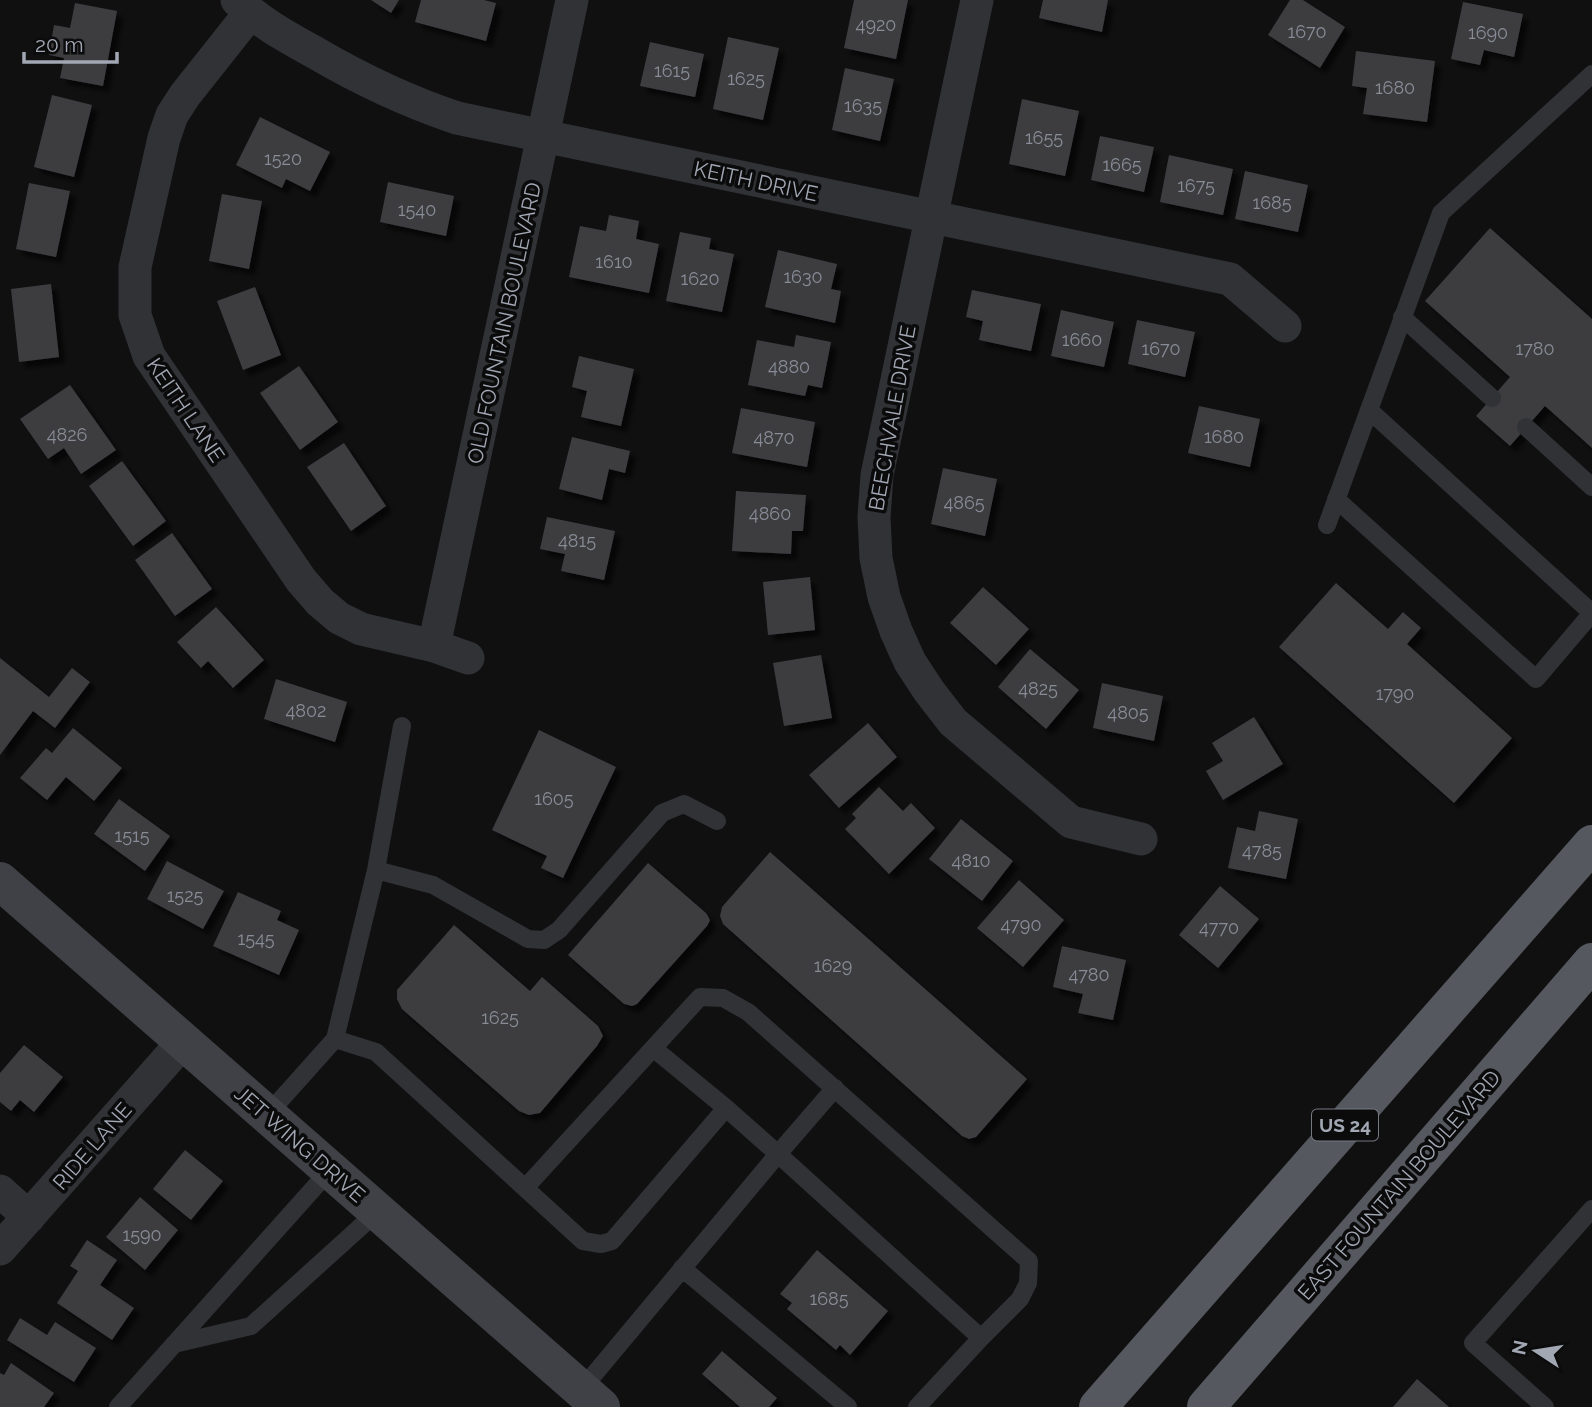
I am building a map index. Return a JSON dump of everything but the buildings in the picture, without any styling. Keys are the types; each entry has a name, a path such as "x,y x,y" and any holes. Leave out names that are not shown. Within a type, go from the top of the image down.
{"highway":[{"name":"US 24","path":"1098,1407 1592,844"},
{"name":"EAST FOUNTAIN BOULEVARD","path":"1206,1407 1592,962"}],"main road":[{"name":"JET WING DRIVE","path":"0,881 591,1398"}],"street":[{"name":"OLD FOUNTAIN BOULEVARD","path":"434,646 572,0"},
{"name":"BEECHVALE DRIVE","path":"977,0 877,475 874,507 877,558 884,597 895,631 910,662 953,722 1071,822 1141,839"},
{"name":"KEITH DRIVE","path":"244,7 290,39 376,87 457,118 1230,279 1285,326"},
{"name":"KEITH LANE","path":"244,7 172,115 157,164 135,267 135,315 149,356 301,580 320,602 340,618 361,629 434,646 468,659"},
{"name":"RIDE LANE","path":"0,1250 183,1042"},
{"path":"0,1191 29,1217"}],"lane":[{"path":"1327,525 1441,213 1592,74"},
{"path":"1402,317 1492,398"},
{"path":"1336,499 1536,679 1592,613 1369,410"},
{"path":"1526,427 1592,487"},
{"path":"267,1115 335,1039 376,870 402,726"},
{"path":"376,870 433,885 528,939 544,940 559,930 662,813 684,804 717,821"},
{"path":"525,1188 700,997 723,998 748,1012 1029,1261 1028,1283 1020,1299 917,1407"},
{"path":"335,1039 376,1052 583,1241 601,1244 612,1241 726,1108"},
{"path":"653,1048 726,1108 981,1338"},
{"path":"591,1398 682,1268 835,1088"},
{"path":"118,1407 330,1170"},
{"path":"1545,1407 1473,1343 1592,1209"},
{"path":"174,1344 251,1326 377,1212"},
{"path":"682,1268 848,1407"}]}
